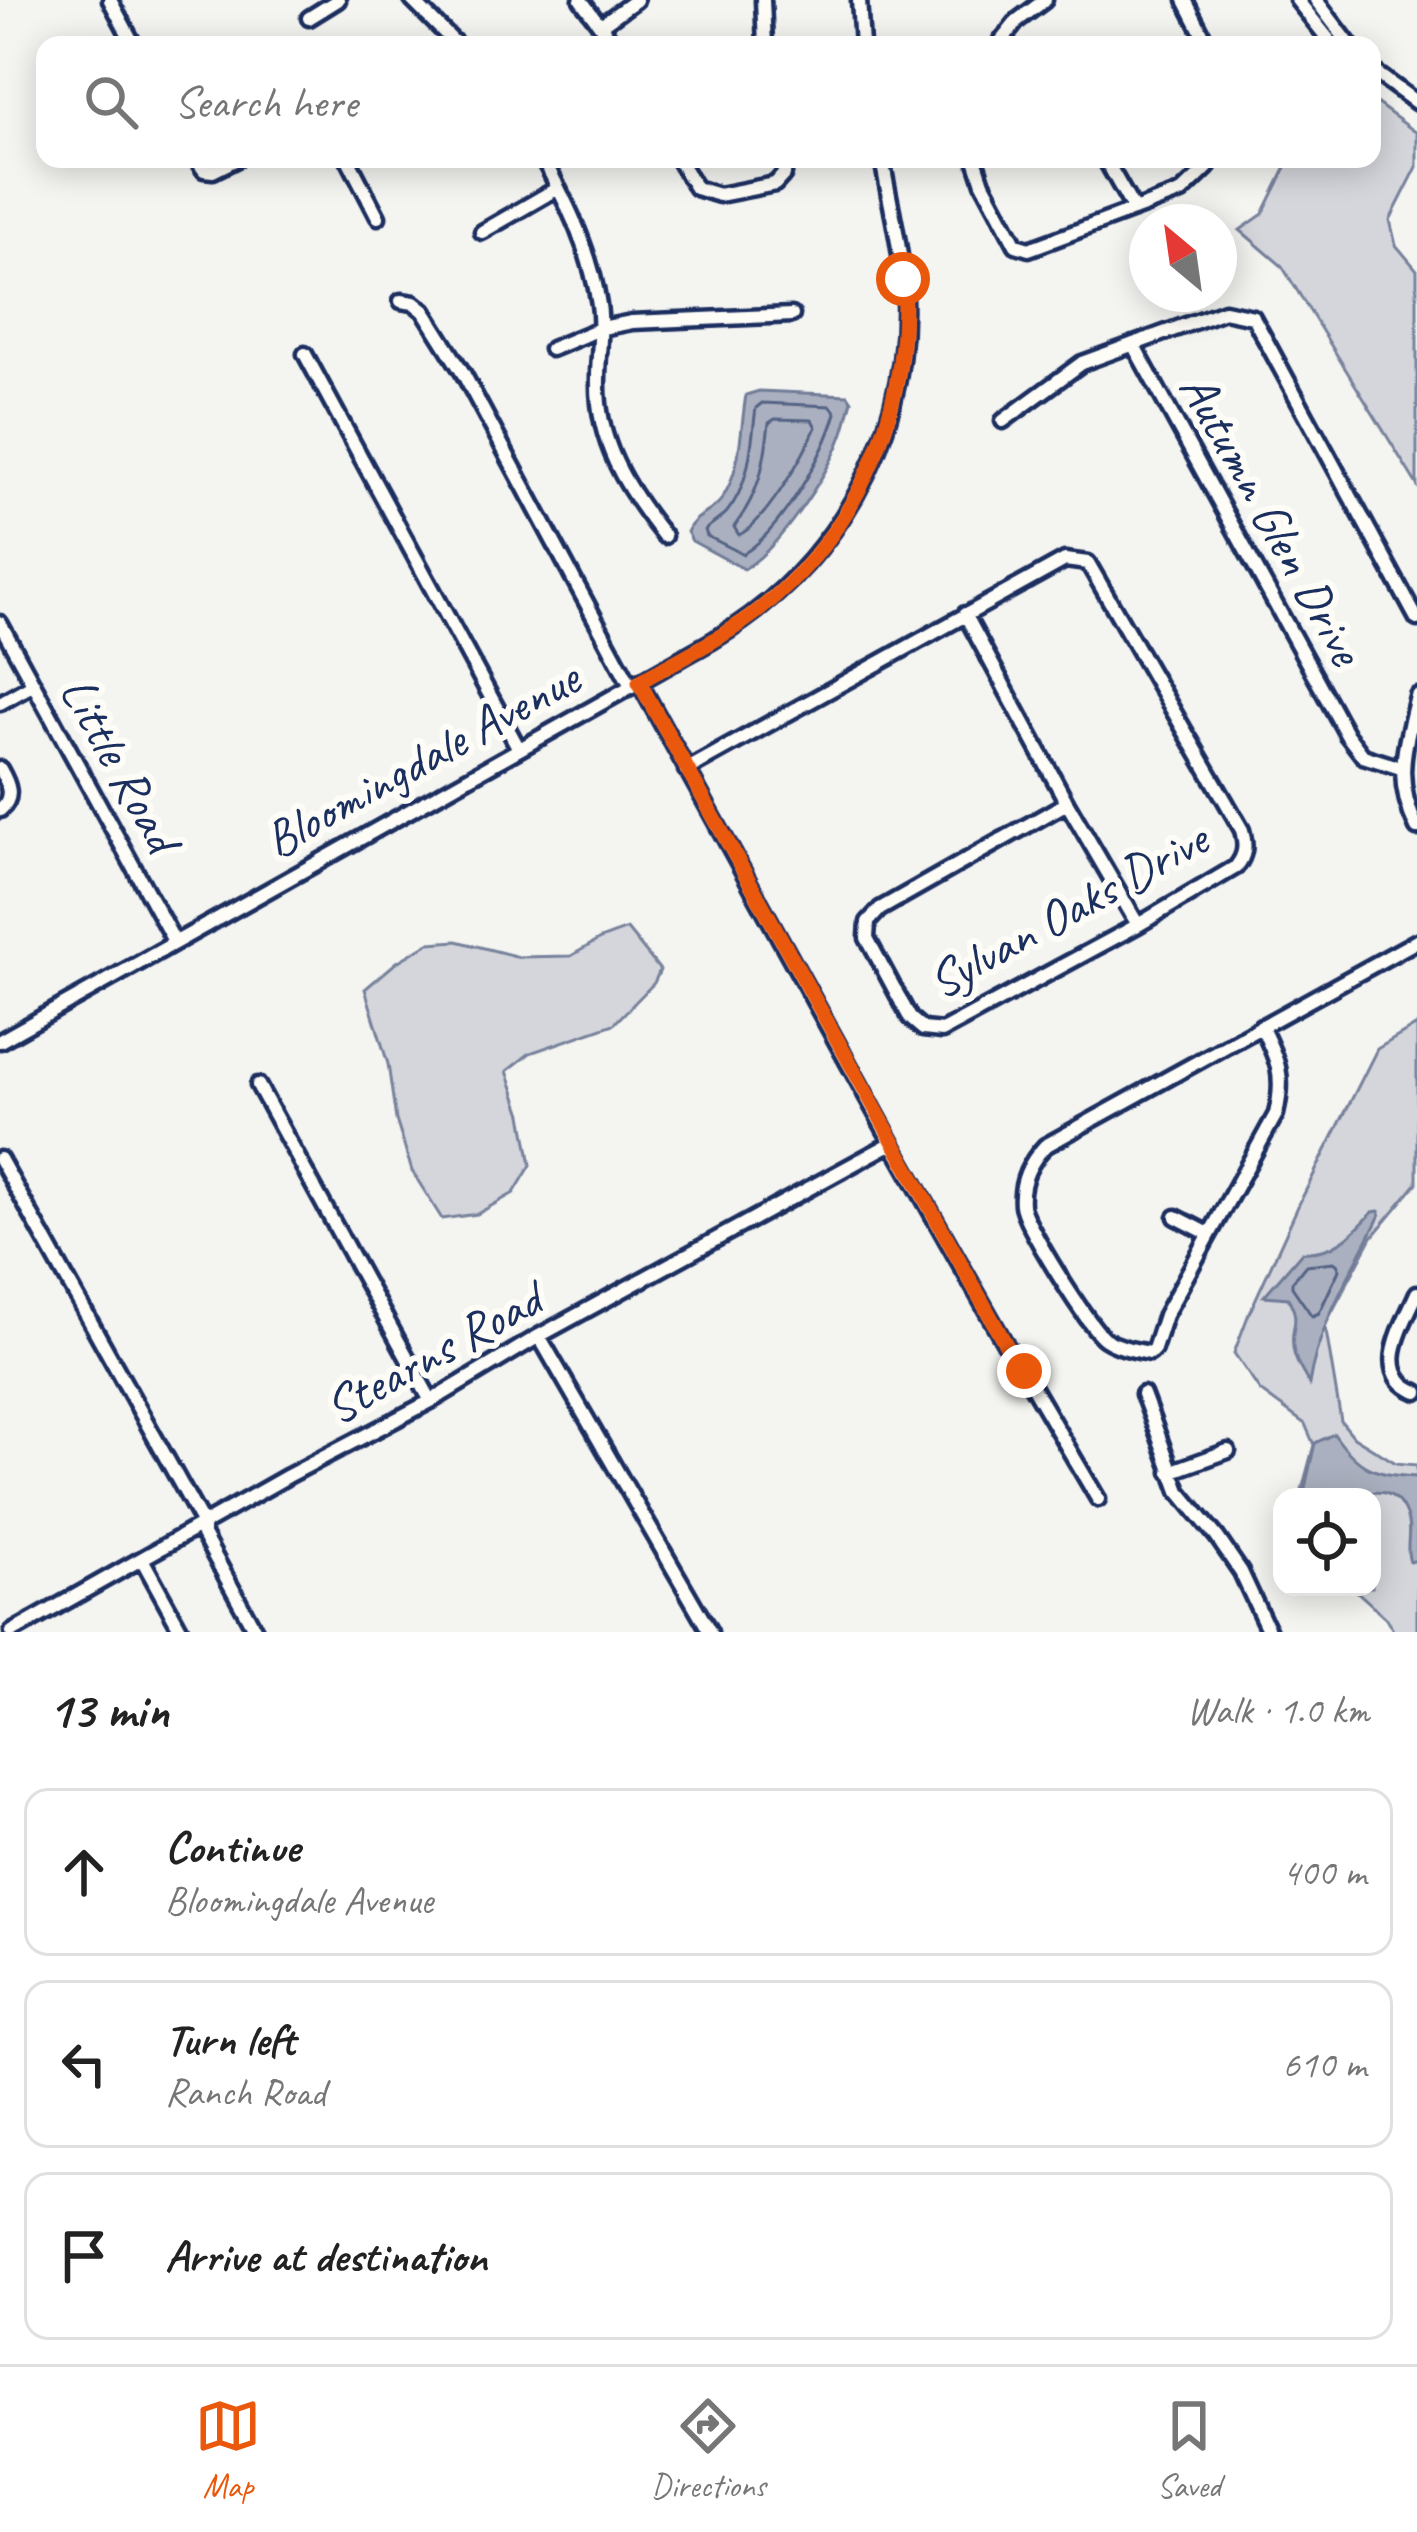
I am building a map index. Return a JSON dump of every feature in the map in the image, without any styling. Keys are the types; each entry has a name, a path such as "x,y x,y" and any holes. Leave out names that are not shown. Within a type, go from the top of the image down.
{"street":[{"path":"110,0 129,36"},
{"path":"309,18 338,0"},
{"path":"412,0 449,36"},
{"path":"581,0 609,36"},
{"path":"601,25 636,0"},
{"path":"763,0 764,36"},
{"path":"859,0 861,36"},
{"path":"1005,36 1045,0"},
{"path":"1185,0 1203,36"},
{"path":"1297,0 1325,36"},
{"path":"1316,0 1343,36"},
{"path":"1381,77 1417,103"},
{"path":"353,168 378,217"},
{"path":"548,168 592,270 602,328 597,380 600,418 609,450 636,501 664,536"},
{"path":"684,168 696,188 718,195 775,184 784,168"},
{"name":"Bloomingdale Avenue","path":"0,1041 732,629 777,595 822,548 848,510 869,471 894,400 904,329 901,260 884,168"},
{"path":"978,168 1016,245 1028,249 1129,212"},
{"path":"1110,168 1131,204"},
{"path":"1150,204 1182,192 1207,168"},
{"path":"482,232 558,188"},
{"path":"401,301 424,311 463,373 892,1143 1098,1499"},
{"path":"1003,422 1082,363 1224,311 1253,316 1417,620"},
{"path":"551,349 602,328 632,322 792,315"},
{"name":"Autumn Glen Drive","path":"1133,344 1347,735 1363,756 1401,768"},
{"path":"305,354 519,748"},
{"name":"Sylvan Oaks Drive","path":"686,770 1065,560 1088,563 1242,830 1246,844 1242,860 1236,868 1138,925 942,1031 923,1029 910,1018 867,938 868,922 880,909 1067,803"},
{"path":"965,614 1138,925"},
{"name":"Little Road","path":"0,622 174,941"},
{"path":"0,703 34,684"},
{"path":"1417,696 1401,768 1417,828"},
{"path":"0,769 9,796 0,810"},
{"path":"1261,1026 1282,1076 1276,1114 1165,1315 1154,1348 1150,1352 1125,1348 1104,1339 1088,1322 1022,1207 1029,1164 1045,1147 1261,1026 1417,941"},
{"path":"258,1085 431,1401"},
{"name":"Stearns Road","path":"12,1632 892,1143"},
{"path":"0,1159 203,1524 203,1535 256,1632"},
{"path":"1176,1217 1209,1234"},
{"path":"1417,1293 1392,1351 1394,1367 1406,1388 1417,1392"},
{"path":"538,1336 710,1632"},
{"path":"1143,1394 1179,1491 1240,1572 1269,1632"},
{"path":"1169,1472 1228,1451"},
{"path":"142,1559 182,1632"}],"shaded area":[{"path":"1381,107 1417,133 1417,167 1390,220 1396,245 1417,270 1417,485 1282,266 1240,230 1263,214 1286,168 1381,168"},
{"path":"627,929 660,970 654,983 614,1024 530,1053 507,1071 522,1114 531,1165 514,1193 477,1214 442,1219 412,1171 365,989 429,943 457,941 519,957 571,956"},
{"path":"1417,1025 1417,1183 1372,1237 1325,1325 1341,1421 1354,1437 1396,1463 1417,1465 1417,1632 1394,1632 1362,1596 1381,1596 1381,1488 1302,1488 1314,1445 1305,1424 1260,1391 1234,1353 1300,1202 1377,1049"}],"water":[{"path":"759,391 848,395 852,401 843,433 813,491 771,546 744,569 692,541 687,532 728,488 737,463 746,395"},
{"path":"1379,1211 1329,1318 1309,1384 1294,1352 1295,1318 1288,1298 1264,1296 1302,1252 1333,1246"},
{"path":"1334,1434 1368,1468 1417,1477 1417,1560 1410,1562 1408,1521 1400,1504 1381,1488 1305,1488 1315,1443"}],"route":[{"path":"903,279 903,339 894,400 875,457 840,523 800,572 760,609 639,682 892,1143 1024,1371"}]}
